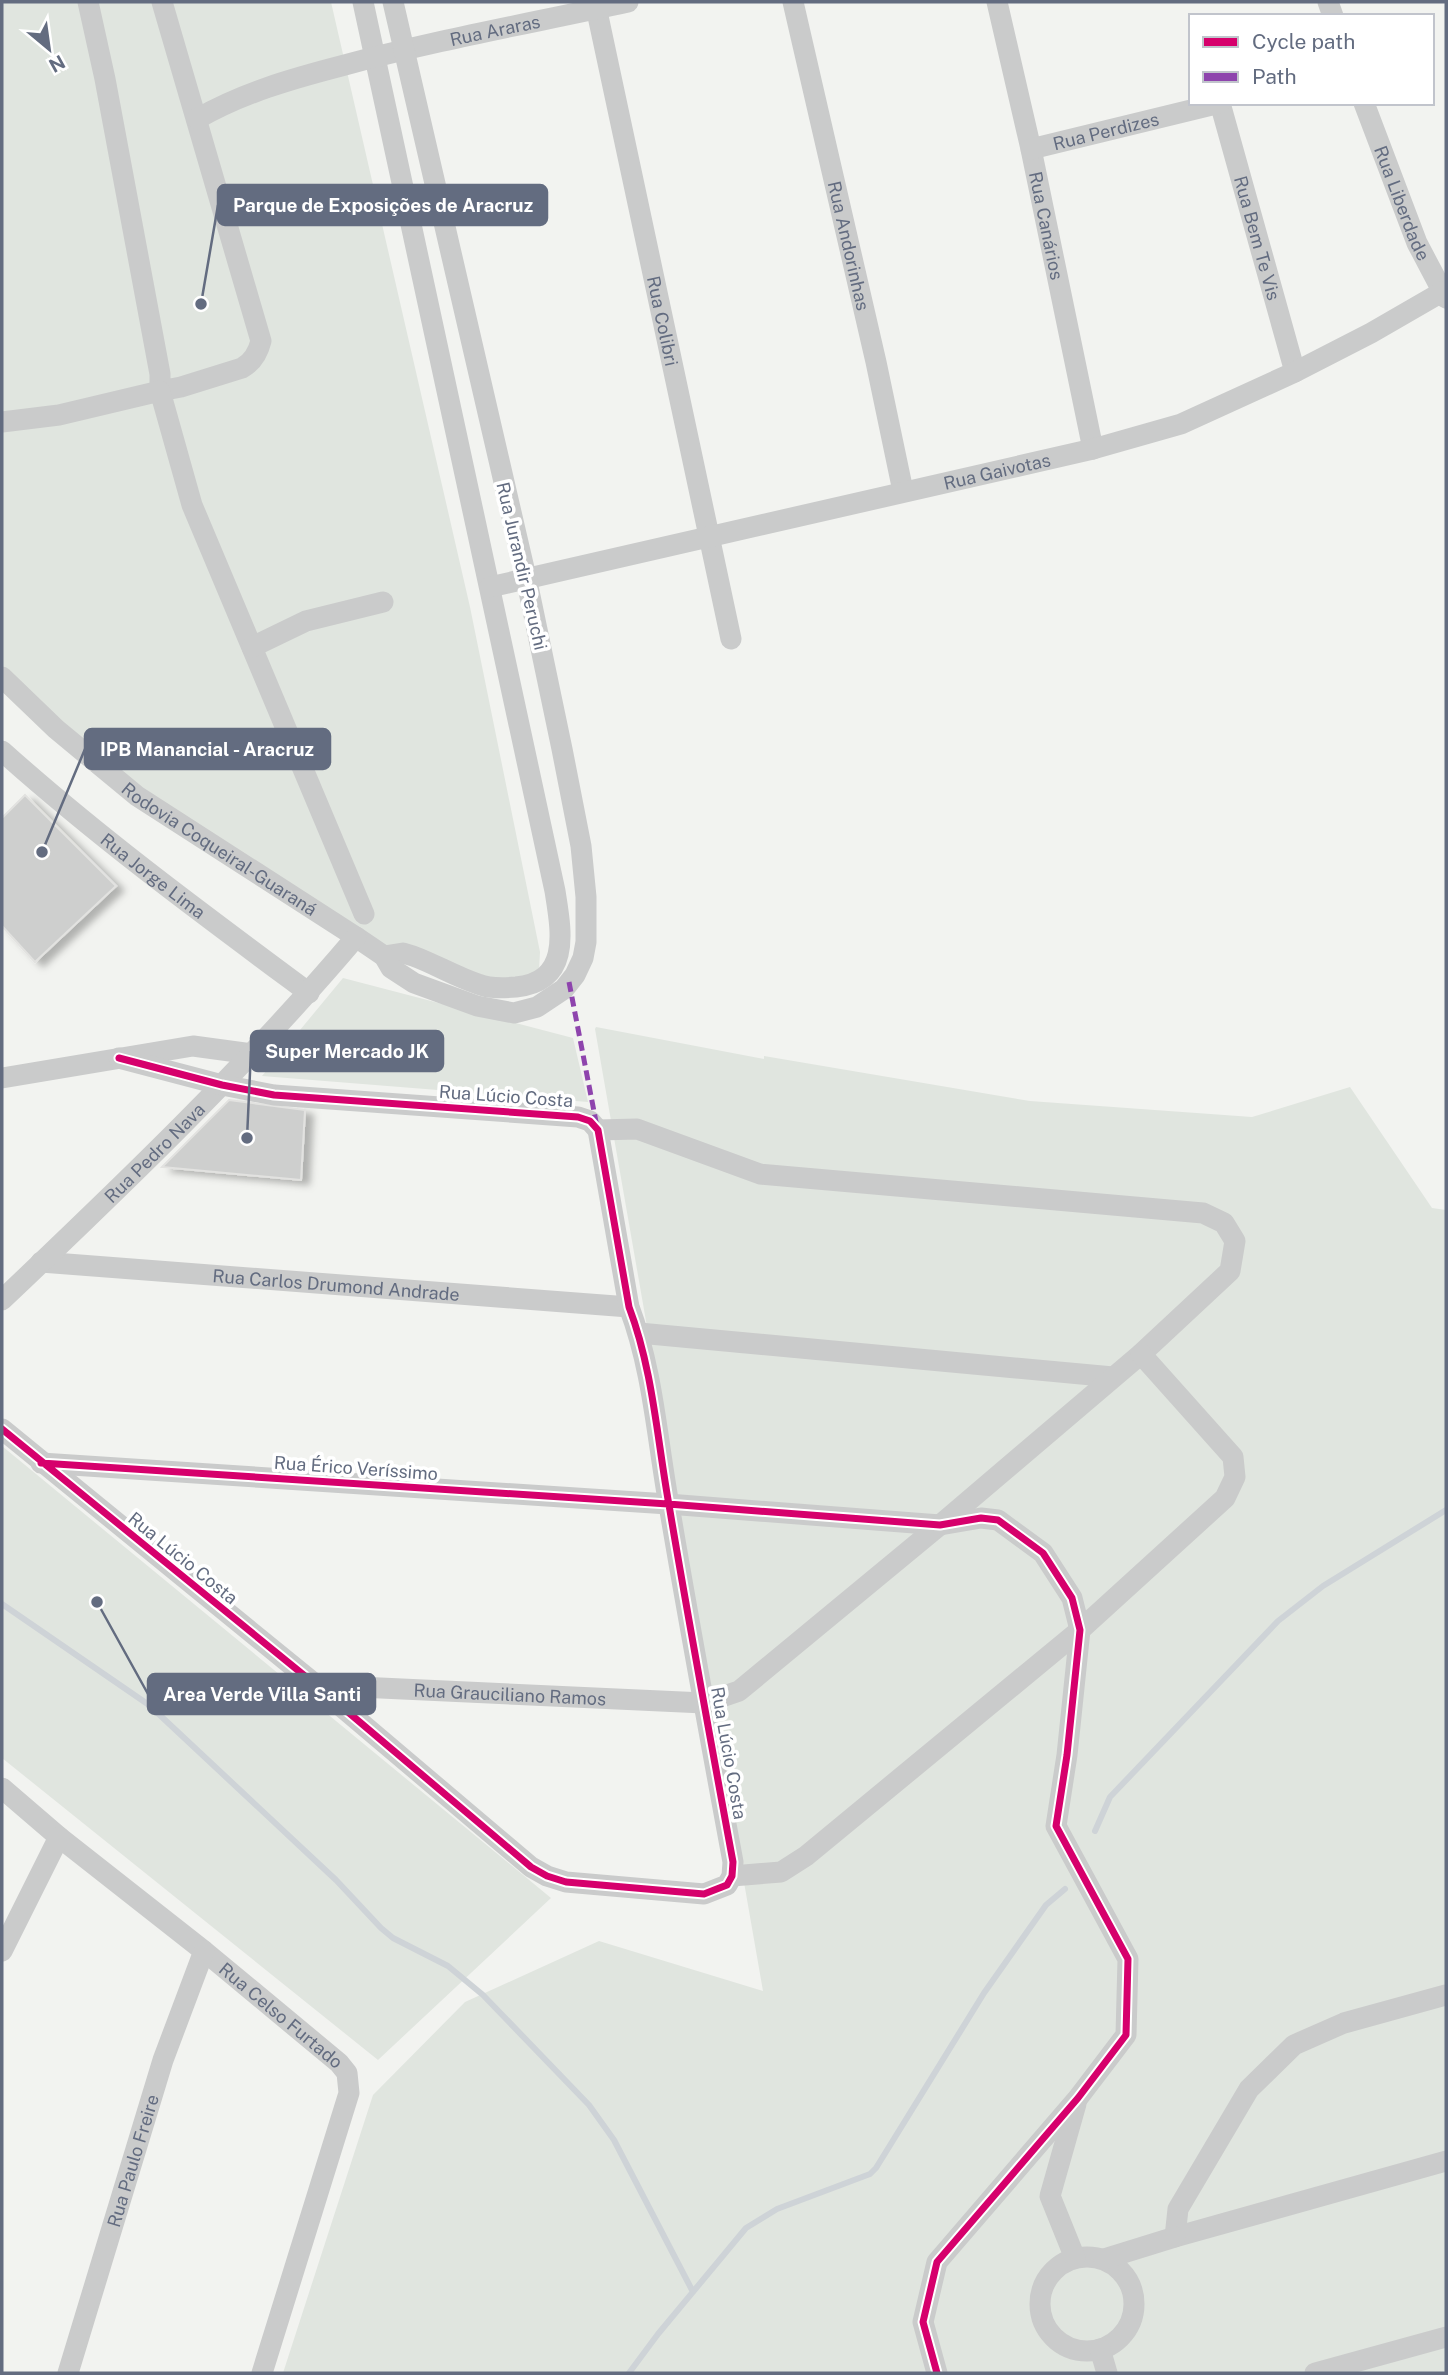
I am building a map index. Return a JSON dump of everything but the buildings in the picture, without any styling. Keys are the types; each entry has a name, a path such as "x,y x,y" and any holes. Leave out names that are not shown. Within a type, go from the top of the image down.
{"street":[{"path":"88,2 108,92 160,374 160,391 192,505 364,914"},
{"path":"2,422 59,415 181,387 242,368 255,356 261,341 162,2"},
{"name":"Rua Jurandir Peruchi","path":"363,2 555,891 561,930 558,958 551,969 536,982 521,986 497,988 480,985 425,960 402,953 384,956"},
{"name":"Rua Jurandir Peruchi","path":"393,2 526,577 581,846 586,908 583,958 575,975 564,989 551,999 522,1012 507,1012 485,1008 431,990"},
{"name":"Rua Araras","path":"197,119 258,90 376,56 596,5 628,2"},
{"name":"Rua Andorinhas","path":"793,2 876,362 903,492"},
{"name":"Rua Canários","path":"997,2 1031,149 1093,449"},
{"name":"Rua Colibri","path":"596,5 731,639"},
{"name":"Rua Perdizes","path":"1031,149 1212,105"},
{"name":"Rua Bem Te Vis","path":"1221,105 1295,372"},
{"name":"Rua Liberdade","path":"1365,105 1417,243 1444,295"},
{"name":"Rua Gaivotas","path":"489,587 1093,449 1181,424 1295,372 1444,295"},
{"path":"252,647 306,621 383,602"},
{"name":"Rodovia Coqueiral-Guaraná","path":"2,677 56,729 136,796 384,956 400,976 431,990"},
{"name":"Rua Jorge Lima","path":"2,751 151,876 309,993"},
{"name":"Rua Pedro Nava","path":"2,1300 222,1085 309,993 356,937"},
{"path":"2,1078 193,1046 252,1054"},
{"name":"Rua Lúcio Costa","path":"2,1429 316,1685 517,1857 547,1876 566,1882 704,1894 727,1885 732,1876 733,1862 668,1504 650,1384 639,1333 629,1307 598,1130 590,1121 578,1117 274,1095 222,1085 119,1058"},
{"path":"598,1130 637,1129 760,1174 1203,1213 1223,1223 1235,1241 1230,1271 1141,1354 739,1691 704,1703"},
{"name":"Rua Carlos Drumond Andrade","path":"41,1262 629,1307"},
{"path":"639,1333 1113,1377"},
{"path":"732,1876 781,1872 806,1856 1080,1630 1225,1498 1235,1477 1233,1457 1141,1354"},
{"name":"Rua Érico Veríssimo","path":"41,1463 668,1504 940,1525 981,1518 998,1520 1043,1553 1072,1598 1080,1630"},
{"path":"937,2373 923,2322 937,2262 1078,2098 1126,2035 1128,1959 1056,1826 1067,1755 1080,1630"},
{"name":"Rua Grauciliano Ramos","path":"316,1685 704,1703"},
{"name":"Rua Celso Furtado","path":"2,1788 339,2063 349,2082 349,2093 262,2373"},
{"path":"2,1951 59,1837"},
{"name":"Rua Paulo Freire","path":"68,2373 163,2060 204,1951"},
{"path":"1175,2237 1178,2209 1249,2089 1294,2045 1343,2023 1446,1995"},
{"path":"1075,2258 1050,2196 1078,2098"},
{"path":"1104,2259 1446,2161"},
{"path":"1090,2256 1104,2259 1117,2266 1127,2277 1135,2306 1132,2320 1124,2333 1113,2343 1100,2349 1085,2351 1070,2348 1057,2341 1047,2330 1041,2316 1042,2287 1050,2274 1061,2264 1090,2256"},
{"path":"1315,2373 1446,2337"},
{"path":"1100,2349 1107,2373"}],"shaded area":[{"path":"2,2 331,2 470,607 540,952 539,970 519,991 367,942 192,836 2,670"},
{"path":"343,978 573,1038 588,1102 262,1076"},
{"path":"596,1027 764,1059 764,1056 1030,1101 1252,1117 1350,1087 1432,1208 1446,1210 1446,2373 283,2373 373,2095 465,2002 599,1941 763,1991"},
{"path":"2,1446 551,1898 378,2060 2,1758"}],"waterway":[{"path":"1095,1831 1110,1797 1278,1621 1323,1586 1446,1510"},
{"path":"2,1604 149,1705 336,1880 381,1928 393,1938 448,1966 483,1995 589,2105 614,2140 693,2292"},
{"path":"629,2373 746,2228 777,2209 870,2174 876,2168 984,1993 1046,1905 1065,1889"}],"marked path":[{"path":"569,982 597,1127"}],"cycle path":[{"path":"2,1429 316,1685 531,1867 566,1882 704,1894 727,1885 732,1876 733,1862 684,1594 654,1405 644,1355 629,1307 598,1130 590,1121 578,1117 274,1095 222,1085 119,1058"},
{"path":"41,1463 668,1504 940,1525 981,1518 998,1520 1043,1553 1072,1598 1080,1630 1067,1755 1056,1826 1128,1959 1126,2035 1078,2098 937,2262 923,2322 937,2373"}],"place":[{"name":"Parque de Exposições de Aracruz","path":"201,304"},
{"name":"IPB Manancial - Aracruz","path":"42,852"},
{"name":"Super Mercado JK","path":"247,1138"},
{"name":"Area Verde Villa Santi","path":"97,1602"}]}
